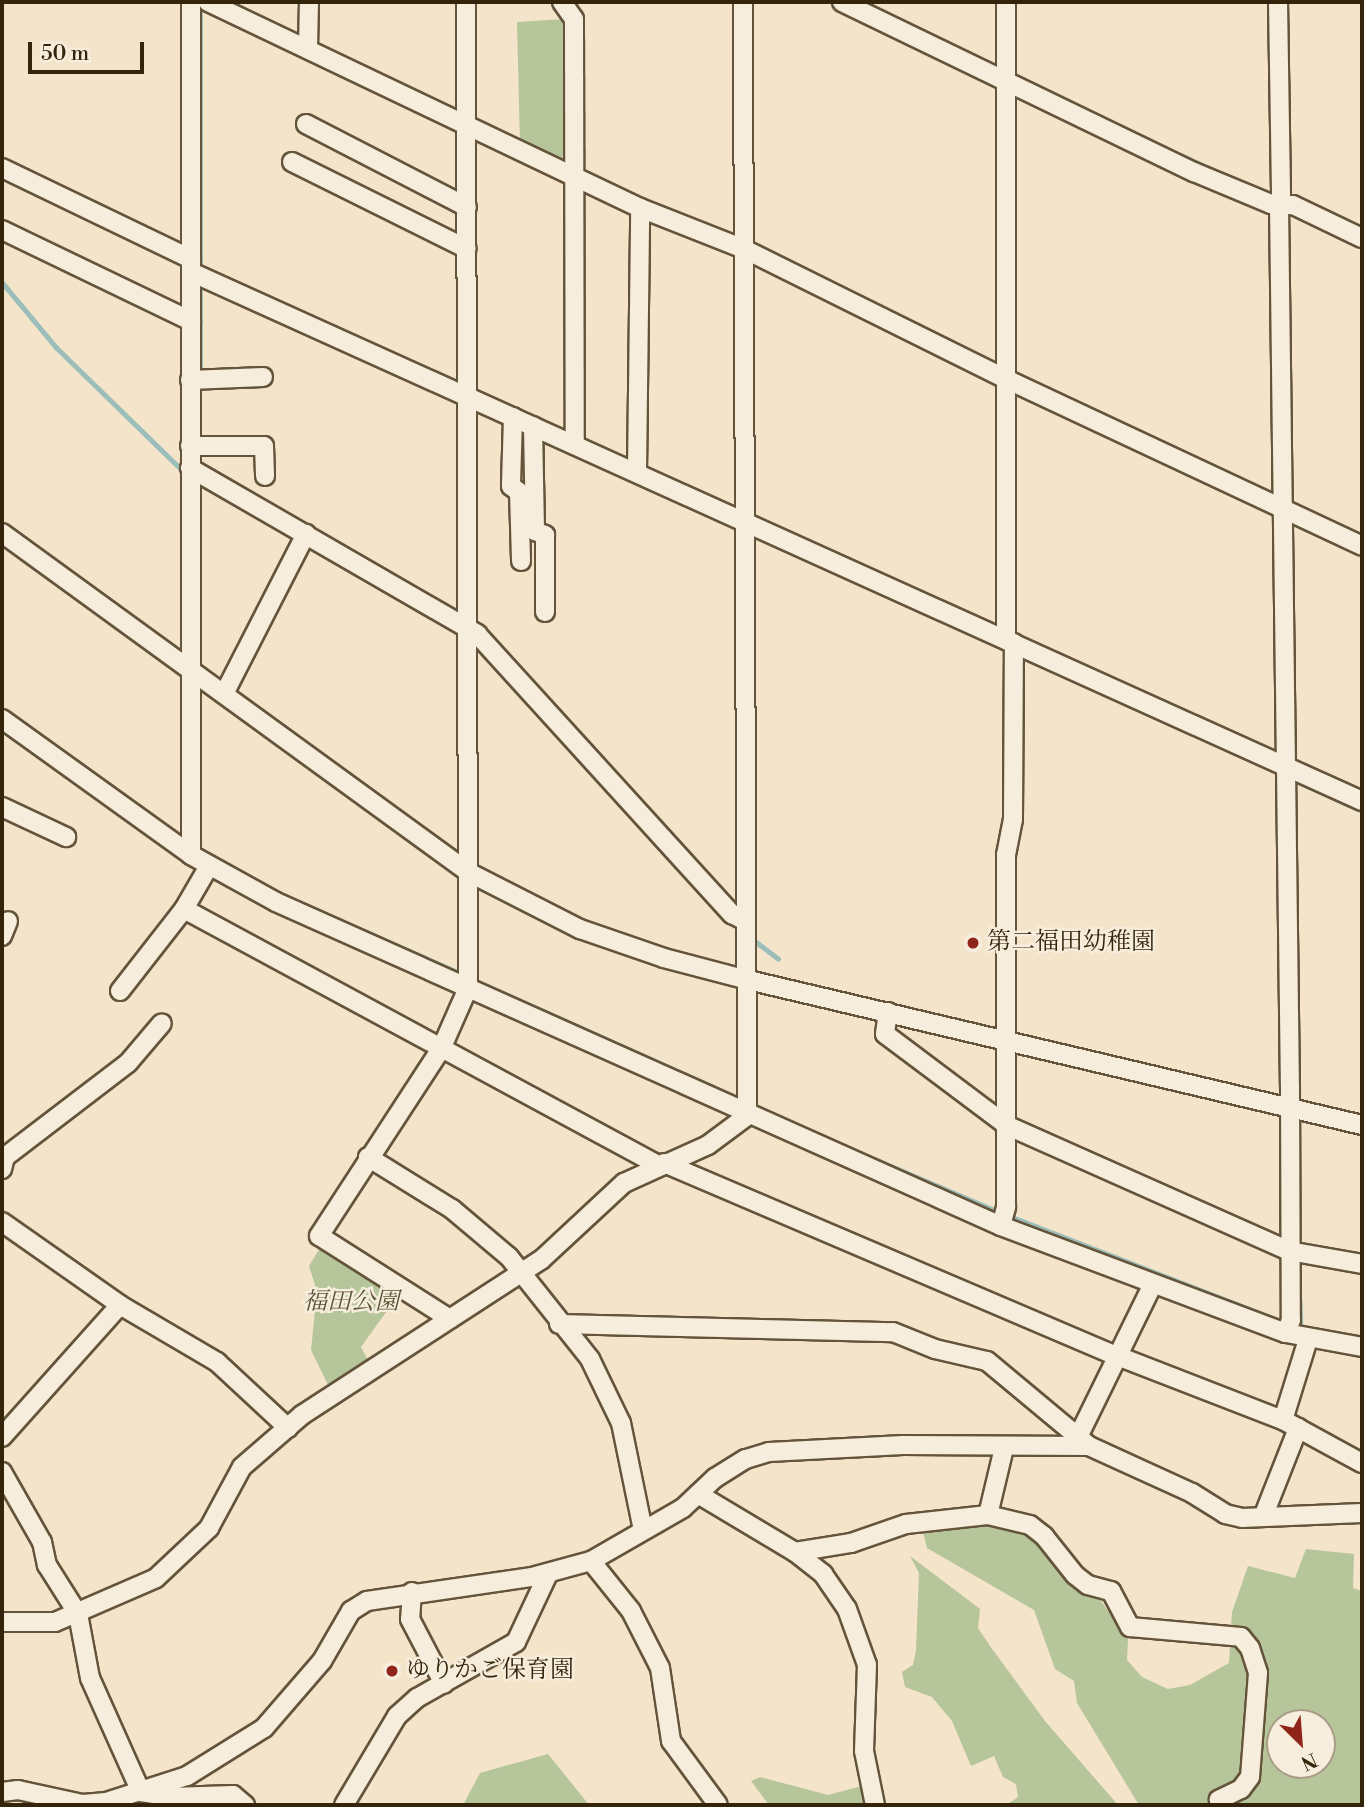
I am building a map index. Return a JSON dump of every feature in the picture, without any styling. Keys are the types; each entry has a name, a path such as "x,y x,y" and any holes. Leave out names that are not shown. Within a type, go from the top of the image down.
{"street":[{"path":"191,2 195,271 191,321 196,380 191,848"},
{"path":"208,2 640,208 744,249 1007,380 1362,546"},
{"path":"308,48 309,2"},
{"path":"450,1319 319,1236 353,1188 368,1157 442,1047 468,981 464,631 469,400 467,207 471,129 466,2"},
{"path":"562,2 574,19 575,445"},
{"path":"743,2 746,527 744,979 747,1116"},
{"path":"842,2 1006,78 1194,172 1283,204 1362,238"},
{"path":"1003,1219 1006,1129 1006,855 1013,820 1007,380 1006,2"},
{"path":"1278,2 1283,204 1289,771 1288,1327"},
{"path":"306,124 467,207"},
{"path":"292,162 467,249"},
{"path":"2,167 195,271 533,431 575,445 637,472 746,527 1362,802"},
{"path":"637,472 640,208"},
{"path":"2,230 191,321"},
{"path":"196,380 263,377"},
{"path":"512,421 511,486 519,492 521,561"},
{"path":"533,431 535,531 545,536 545,612"},
{"path":"195,446 264,446 265,476"},
{"path":"193,473 303,540 464,631 744,929"},
{"path":"2,533 468,872 580,929 664,958 744,979 1362,1125"},
{"path":"224,694 303,540"},
{"path":"2,719 191,848 209,866 276,902 468,981 747,1116 1003,1219 1153,1284 1288,1327 1308,1339 1362,1347"},
{"path":"2,807 66,837"},
{"path":"120,991 184,909 209,866"},
{"path":"184,909 661,1164 1115,1355 1291,1424 1362,1463"},
{"path":"888,1012 885,1034 1006,1129 1289,1256 1362,1264"},
{"path":"2,1168 5,1157 128,1063 162,1023"},
{"path":"2,1622 55,1622 156,1578 184,1555 209,1528 242,1467 334,1392 523,1273 624,1183 708,1145 747,1116"},
{"path":"368,1157 452,1209 523,1273 559,1324 590,1359 613,1401 643,1530"},
{"path":"2,1222 120,1305 216,1362 288,1428"},
{"path":"1084,1441 1115,1355 1153,1284"},
{"path":"2,1437 120,1305"},
{"path":"559,1324 893,1332 935,1349 987,1361 1084,1441 1192,1493 1225,1514 1263,1517 1362,1513"},
{"path":"1263,1517 1291,1424 1308,1339"},
{"path":"131,1798 187,1776 203,1763 251,1739 322,1661 351,1611 375,1598 548,1574 591,1561 684,1508 698,1494 746,1459 769,1452 902,1445 1004,1448 1084,1441"},
{"path":"988,1515 1004,1448"},
{"path":"2,1472 42,1542 47,1565 78,1614 90,1678 131,1798"},
{"path":"698,1494 795,1552 823,1574 862,1640 867,1665 864,1751 875,1805"},
{"path":"795,1552 851,1543 906,1524 988,1515 1030,1525 1044,1536 1075,1575 1088,1585 1111,1591 1130,1627 1241,1637 1250,1648 1258,1673 1251,1777 1241,1789 1218,1800"},
{"path":"591,1561 631,1611 660,1668 671,1741 718,1805"},
{"path":"344,1805 397,1716 444,1684 516,1642 548,1574"},
{"path":"412,1592 410,1619 444,1684"},
{"path":"2,1792 18,1790 83,1804 131,1798 233,1796 244,1805"}],"green space":[{"path":"566,19 569,167 520,143 517,22"},
{"name":"福田公園","path":"323,1243 399,1294 361,1347 369,1362 329,1387 311,1350 317,1291 309,1266"},
{"path":"992,1524 1037,1539 1063,1573 1101,1601 1128,1639 1127,1660 1142,1677 1168,1689 1190,1685 1229,1663 1232,1612 1248,1566 1295,1578 1306,1549 1354,1554 1353,1588 1362,1591 1362,1805 1139,1805 1077,1703 1074,1681 1055,1669 1034,1610 927,1548 922,1528"},
{"path":"910,1556 980,1609 978,1628 990,1646 1045,1721 1118,1805 1006,1805 1018,1797 1016,1784 1003,1777 994,1756 971,1766 952,1721 932,1697 905,1687 902,1672 913,1665 916,1650 919,1573"},
{"path":"548,1754 589,1805 463,1805 480,1773"},
{"path":"760,1777 828,1795 862,1786 868,1805 769,1805 751,1781"}],"waterway":[{"path":"200,3 200,270"},
{"path":"1160,146 1229,177"},
{"path":"2,282 56,347 185,473"},
{"path":"200,283 200,375"},
{"path":"195,481 239,506"},
{"path":"1290,778 1362,811"},
{"path":"269,889 462,974"},
{"path":"751,938 778,958"},
{"path":"474,980 731,1095"},
{"path":"823,1137 999,1212"},
{"path":"1007,1215 1286,1323"},
{"path":"1300,1301 1301,1328"},
{"path":"1332,1333 1362,1337"}],"place":[{"name":"第二福田幼稚園","path":"973,943"},
{"name":"ゆりかご保育園","path":"392,1671"}]}
